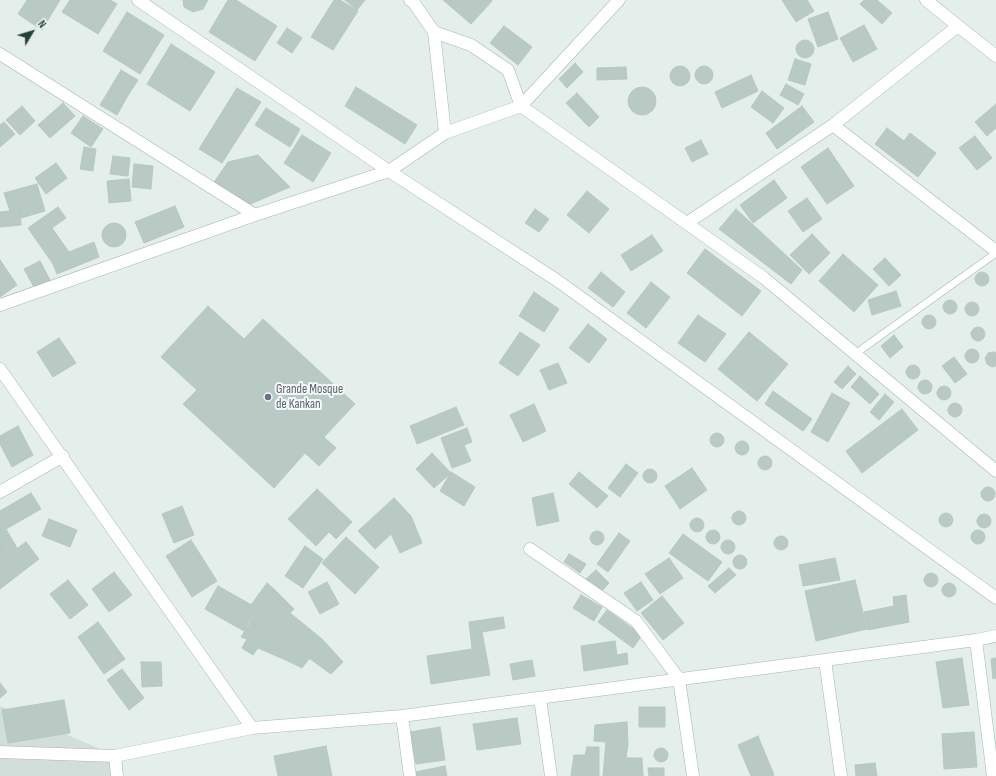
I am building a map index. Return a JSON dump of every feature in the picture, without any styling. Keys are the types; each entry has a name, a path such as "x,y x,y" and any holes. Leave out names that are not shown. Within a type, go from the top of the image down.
{"street":[{"path":"138,0 389,171 558,281 996,598"},
{"path":"0,305 255,215 389,171 445,133 522,106 619,0"},
{"path":"926,0 996,56"},
{"path":"414,1 434,32 445,133"},
{"path":"687,223 833,125 958,26"},
{"path":"434,32 471,45 508,70 522,106 764,278 996,471"},
{"path":"0,54 255,215"},
{"path":"833,125 996,252"},
{"path":"0,369 63,456 252,728"},
{"path":"0,492 63,456"},
{"path":"530,549 636,621 679,680 693,776"},
{"path":"2,749 115,756 252,728 402,716 976,640 996,636"},
{"path":"976,640 993,776"},
{"path":"825,660 841,776"},
{"path":"540,698 550,776"},
{"path":"402,716 410,776"},
{"path":"115,756 118,776"}],"lane":[{"path":"855,354 996,252"}],"shaded area":[{"path":"0,706 114,755 116,776 0,776"}],"building":[{"path":"27,0 60,0 42,30 18,14"},
{"path":"70,0 110,0 117,4 98,34 62,12"},
{"path":"183,0 208,0 203,9 193,12 184,7"},
{"path":"228,0 236,0 277,26 255,61 209,32"},
{"path":"334,0 340,0 358,11 333,50 311,37"},
{"path":"345,0 365,0 357,10"},
{"path":"443,0 491,0 492,1 471,24"},
{"path":"782,0 807,0 814,11 796,22"},
{"path":"864,0 877,0 892,13 882,24 860,4"},
{"path":"127,12 164,35 140,74 103,51"},
{"path":"828,12 838,39 818,47 808,19"},
{"path":"864,25 877,49 853,62 840,38"},
{"path":"504,26 532,47 518,65 490,43"},
{"path":"287,28 302,38 292,53 277,43"},
{"path":"801,40 809,40 814,45 812,56 809,58 801,58 796,53 796,45"},
{"path":"171,44 215,72 190,111 147,84"},
{"path":"795,59 811,64 805,85 788,80"},
{"path":"575,63 583,72 567,88 559,79"},
{"path":"680,66 687,69 690,76 687,83 680,86 673,83 670,76 673,69"},
{"path":"700,66 708,66 713,71 711,82 708,84 700,84 695,79 695,71"},
{"path":"626,67 627,79 597,80 597,68"},
{"path":"121,70 138,80 127,97 111,87"},
{"path":"751,75 758,91 722,108 715,92"},
{"path":"786,84 804,94 798,105 780,95"},
{"path":"111,87 127,97 117,115 100,105"},
{"path":"356,87 417,125 405,144 345,106"},
{"path":"642,87 652,91 656,101 652,111 642,115 632,111 628,101 632,91"},
{"path":"237,88 261,102 222,163 199,149"},
{"path":"762,91 784,108 773,123 751,107"},
{"path":"577,93 599,117 589,127 566,103"},
{"path":"63,103 75,116 50,138 38,125"},
{"path":"996,104 996,128 987,136 975,122"},
{"path":"22,106 35,121 20,135 6,120"},
{"path":"802,106 814,122 777,149 766,133"},
{"path":"266,108 300,129 290,147 255,125"},
{"path":"83,116 103,129 91,147 71,133"},
{"path":"4,122 15,134 0,147 0,125"},
{"path":"887,128 904,141 910,133 936,153 918,177 875,144"},
{"path":"302,135 331,153 313,182 284,163"},
{"path":"975,136 992,158 977,170 959,148"},
{"path":"701,140 708,154 692,162 685,148"},
{"path":"84,147 96,149 93,171 80,169"},
{"path":"828,148 854,186 827,204 801,167"},
{"path":"258,155 290,187 246,206 212,185 228,162"},
{"path":"113,156 130,158 128,176 110,174"},
{"path":"56,163 67,178 46,194 35,178"},
{"path":"134,164 153,166 151,189 132,187"},
{"path":"129,179 131,201 109,203 107,181"},
{"path":"774,180 787,198 753,223 740,205"},
{"path":"37,184 45,211 21,218 20,210 10,211 4,193"},
{"path":"587,191 609,209 589,233 567,215"},
{"path":"807,198 822,219 803,232 788,211"},
{"path":"175,206 184,227 144,243 135,222"},
{"path":"58,207 66,218 52,228 69,252 94,242 99,257 57,274 53,264 28,228"},
{"path":"535,209 549,219 539,232 525,223"},
{"path":"736,209 802,270 791,284 719,229"},
{"path":"20,210 21,225 0,227 0,212"},
{"path":"114,223 122,227 126,235 122,243 114,247 106,243 102,235 106,227"},
{"path":"812,234 830,253 809,274 790,255"},
{"path":"652,235 663,251 631,271 621,255"},
{"path":"705,249 761,291 742,316 687,273"},
{"path":"843,254 878,285 854,312 819,281"},
{"path":"885,258 901,275 889,286 873,269"},
{"path":"0,260 17,285 0,297"},
{"path":"40,261 50,280 35,289 24,269"},
{"path":"601,272 625,292 613,307 588,288"},
{"path":"979,272 985,272 989,276 989,282 985,286 979,286 975,282 975,276"},
{"path":"651,282 670,297 646,328 627,313"},
{"path":"896,291 901,306 872,315 868,300"},
{"path":"534,292 559,309 544,332 519,316"},
{"path":"947,300 953,300 957,304 957,310 953,314 947,314 943,310 943,304"},
{"path":"969,302 975,302 979,306 979,312 975,316 969,316 965,312 965,306"},
{"name":"Grande Mosque de Kankan","path":"208,306 244,339 263,319 355,404 324,437 336,448 319,466 305,453 274,488 183,404 197,390 161,357"},
{"path":"698,315 726,334 705,362 678,343"},
{"path":"926,315 932,315 936,319 936,325 932,329 926,329 922,325 922,319"},
{"path":"588,324 607,339 589,363 569,348"},
{"path":"975,327 981,327 985,331 985,337 981,341 975,341 971,337 971,331"},
{"path":"520,332 540,345 518,376 499,363"},
{"path":"749,332 788,364 757,401 718,369"},
{"path":"894,335 903,347 890,358 881,346"},
{"path":"59,338 76,363 53,377 37,352"},
{"path":"969,349 975,349 979,353 979,359 975,363 969,363 965,359 965,353"},
{"path":"988,353 996,353 996,366 992,367 987,364 985,358"},
{"path":"954,357 967,374 955,383 942,366"},
{"path":"558,363 567,383 549,390 540,370"},
{"path":"910,365 916,365 920,369 920,375 916,379 910,379 906,375 906,369"},
{"path":"848,366 856,374 842,389 834,382"},
{"path":"860,376 879,394 870,404 851,387"},
{"path":"922,380 928,380 932,384 932,390 928,394 922,394 918,390 918,384"},
{"path":"941,386 947,386 951,390 951,396 947,400 941,400 937,396 937,390"},
{"path":"773,391 812,419 803,431 765,404"},
{"path":"832,393 850,403 828,442 811,432"},
{"path":"885,394 894,402 879,420 870,412"},
{"path":"952,403 958,403 962,407 962,413 958,417 952,417 948,413 948,407"},
{"path":"534,404 546,431 523,442 510,415"},
{"path":"456,407 464,425 417,444 410,426"},
{"path":"902,409 918,430 862,473 846,451"},
{"path":"18,426 33,455 12,467 0,444 0,436"},
{"path":"467,428 472,442 464,445 471,461 452,468 441,438"},
{"path":"714,433 720,433 724,437 724,443 720,447 714,447 710,443 710,437"},
{"path":"739,441 745,441 749,445 749,451 745,455 739,455 735,451 735,445"},
{"path":"432,453 451,473 434,488 416,469"},
{"path":"762,456 768,456 772,460 772,466 768,470 762,470 758,466 758,460"},
{"path":"626,464 638,473 620,497 608,488"},
{"path":"692,468 707,490 680,509 665,486"},
{"path":"647,469 653,469 657,473 657,479 653,483 647,483 643,479 643,473"},
{"path":"451,472 475,487 464,506 440,491"},
{"path":"579,472 608,496 597,508 569,484"},
{"path":"985,487 991,487 995,491 995,497 991,501 985,501 981,497 981,491"},
{"path":"317,489 352,522 336,539 329,532 316,546 288,519"},
{"path":"31,493 41,509 6,529 17,548 7,556 0,544 0,511"},
{"path":"553,493 559,521 537,526 532,498"},
{"path":"394,498 411,516 422,543 400,553 391,534 375,549 358,531"},
{"path":"182,506 194,535 174,543 162,514"},
{"path":"736,511 742,511 746,515 746,521 742,525 736,525 732,521 732,515"},
{"path":"943,513 949,513 953,517 953,523 949,527 943,527 939,523 939,517"},
{"path":"981,514 987,514 991,518 991,524 987,528 981,528 977,524 977,518"},
{"path":"694,518 700,518 704,522 704,528 700,532 694,532 690,528 690,522"},
{"path":"49,519 77,530 70,547 42,536"},
{"path":"710,530 716,530 720,534 720,540 716,544 710,544 706,540 706,534"},
{"path":"975,530 981,530 985,534 985,540 981,544 975,544 971,540 971,534"},
{"path":"594,531 600,531 604,535 604,541 600,545 594,545 590,541 590,535"},
{"path":"619,533 630,541 608,572 597,564"},
{"path":"683,534 722,562 708,581 669,553"},
{"path":"778,536 784,536 788,540 788,546 784,550 778,550 774,546 774,540"},
{"path":"346,537 379,567 355,594 322,563"},
{"path":"191,540 217,581 192,597 166,556"},
{"path":"725,540 731,540 735,544 735,550 731,554 725,554 721,550 721,544"},
{"path":"26,542 39,559 0,589 0,561"},
{"path":"0,544 7,556 0,561"},
{"path":"305,546 323,559 303,588 285,576"},
{"path":"569,554 586,564 580,573 564,562"},
{"path":"737,555 743,555 747,559 747,565 743,569 737,569 733,565 733,559"},
{"path":"669,558 683,578 660,594 645,574"},
{"path":"835,558 840,580 803,586 799,565"},
{"path":"729,568 736,575 715,593 708,586"},
{"path":"596,570 609,583 600,593 586,579"},
{"path":"114,572 132,595 109,612 92,589"},
{"path":"928,573 934,573 938,577 938,583 934,587 928,587 924,583 924,577"},
{"path":"68,580 88,605 70,619 50,594"},
{"path":"855,580 867,629 816,641 805,591"},
{"path":"327,582 339,604 320,614 308,592"},
{"path":"641,582 653,600 637,611 624,593"},
{"path":"267,583 275,590 257,608 251,605"},
{"path":"946,583 952,583 956,587 956,593 952,597 946,597 942,593 942,587"},
{"path":"218,586 257,608 244,631 205,609"},
{"path":"275,590 294,609 283,620 264,600"},
{"path":"581,595 602,607 594,621 573,608"},
{"path":"906,595 909,622 868,630 864,612 894,606 893,597"},
{"path":"662,596 684,623 663,640 641,613"},
{"path":"264,600 283,620 273,636 250,623 257,608"},
{"path":"607,610 642,635 633,648 598,622"},
{"path":"290,613 306,626 291,645 273,636 283,620"},
{"path":"503,617 505,628 482,632 490,675 431,684 427,656 472,649 469,622"},
{"path":"98,622 125,659 104,674 78,637"},
{"path":"250,623 273,636 265,651 258,648 253,655 242,648 247,639 241,637"},
{"path":"306,626 322,639 343,662 331,674 291,645"},
{"path":"273,636 297,649 288,661 265,651"},
{"path":"615,641 617,655 627,653 628,664 584,671 581,646"},
{"path":"297,649 309,659 302,668 288,661"},
{"path":"962,658 969,705 943,708 936,662"},
{"path":"996,658 996,678 993,679 991,659"},
{"path":"532,660 535,676 513,680 510,664"},
{"path":"141,662 161,662 162,686 142,687"},
{"path":"122,669 144,698 129,710 107,680"},
{"path":"0,683 7,692 0,698"},
{"path":"64,700 70,733 8,743 2,710"},
{"path":"639,707 665,707 665,727 639,727"},
{"path":"517,718 521,744 477,750 473,724"},
{"path":"627,722 628,744 626,758 642,758 643,776 603,776 606,742 594,741 595,725"},
{"path":"440,727 445,760 416,764 410,732"},
{"path":"974,732 977,767 944,769 942,734"},
{"path":"758,736 774,775 772,776 751,776 738,745"},
{"path":"326,746 332,776 278,776 274,756"},
{"path":"587,747 599,747 599,776 571,776 574,755 585,755"},
{"path":"658,748 664,748 668,752 668,758 664,762 658,762 654,758 654,752"},
{"path":"875,763 877,776 856,776 855,765"},
{"path":"445,766 447,776 416,776 415,772"},
{"path":"648,768 664,768 664,776 649,776"}],"place":[{"name":"Grande Mosque de Kankan","path":"268,397"}]}
